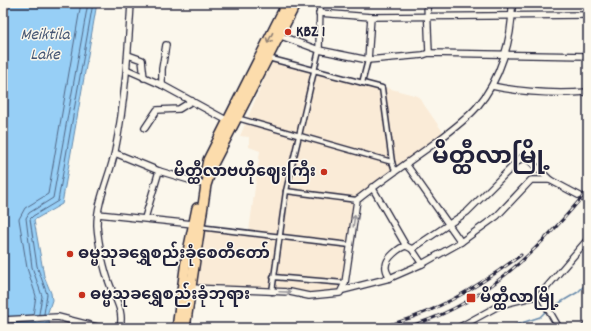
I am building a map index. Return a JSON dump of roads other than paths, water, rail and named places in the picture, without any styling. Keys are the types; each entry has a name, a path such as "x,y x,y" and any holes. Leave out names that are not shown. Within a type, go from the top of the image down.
{"highway":[{"path":"177,328 208,160 288,3"},
{"path":"185,328 196,225 213,164 296,3"}],"street":[{"path":"120,328 122,319 118,301 110,285 97,226 98,214 115,153 128,70 131,3"},
{"path":"272,292 286,191 319,50 320,3"},
{"path":"427,3 429,53"},
{"path":"343,290 357,200 454,129 477,108 492,86 504,54 512,17 512,3"},
{"path":"319,13 371,18 428,16 588,16"},
{"path":"362,83 368,60 371,18"},
{"path":"280,36 319,50 368,60 423,55 429,53 588,56"},
{"path":"162,85 162,70 166,45"},
{"path":"128,56 142,60 144,78"},
{"path":"268,58 382,88 392,162 395,171"},
{"path":"128,70 162,85 228,121"},
{"path":"492,86 510,90 535,92 588,92"},
{"path":"145,128 157,110 178,109 192,101"},
{"path":"237,118 392,162"},
{"path":"115,153 160,171 204,184"},
{"path":"412,249 480,201 521,158 528,159 550,180 587,201"},
{"path":"406,164 461,242"},
{"path":"190,288 290,292 309,296 336,294 343,290 390,278 422,264 461,242 497,216 531,180 538,169"},
{"path":"145,218 160,171"},
{"path":"531,180 550,180"},
{"path":"372,188 406,246 412,249 422,264"},
{"path":"286,191 357,200"},
{"path":"98,214 145,218 350,245"},
{"path":"458,328 500,305 540,295 588,239"},
{"path":"390,278 385,267 386,263 400,249 406,246"},
{"path":"273,277 345,283"},
{"path":"540,295 559,328"},
{"path":"3,320 50,317 67,319 101,328"},
{"path":"584,328 588,324"}],"water":[{"name":"Meiktila Lake","path":"3,3 97,3 62,204 34,220 44,276 51,293 52,300 48,312 50,328 3,328"}],"waterway":[{"path":"551,308 578,292 588,282"},
{"path":"506,328 540,317 547,310"}],"railway":[{"path":"402,328 430,319 457,307 482,292 528,255 588,190"},
{"path":"375,328 415,317 434,309 470,290 521,255"}],"place":[{"name":"KBZ 1","path":"288,32"},
{"name":"မိတ္ထီလာဗဟိုဈေးကြီး","path":"324,172"},
{"name":"ဓမ္မသုခရွှေစည်းခုံစေတီတော်","path":"70,254"},
{"name":"ဓမ္မသုခရွှေစည်းခုံဘုရား","path":"82,295"},
{"name":"မိတ္ထီလာမြို့","path":"471,298"}],"district":[{"name":"မိတ္ထီလာမြို့","path":"491,158"}]}
